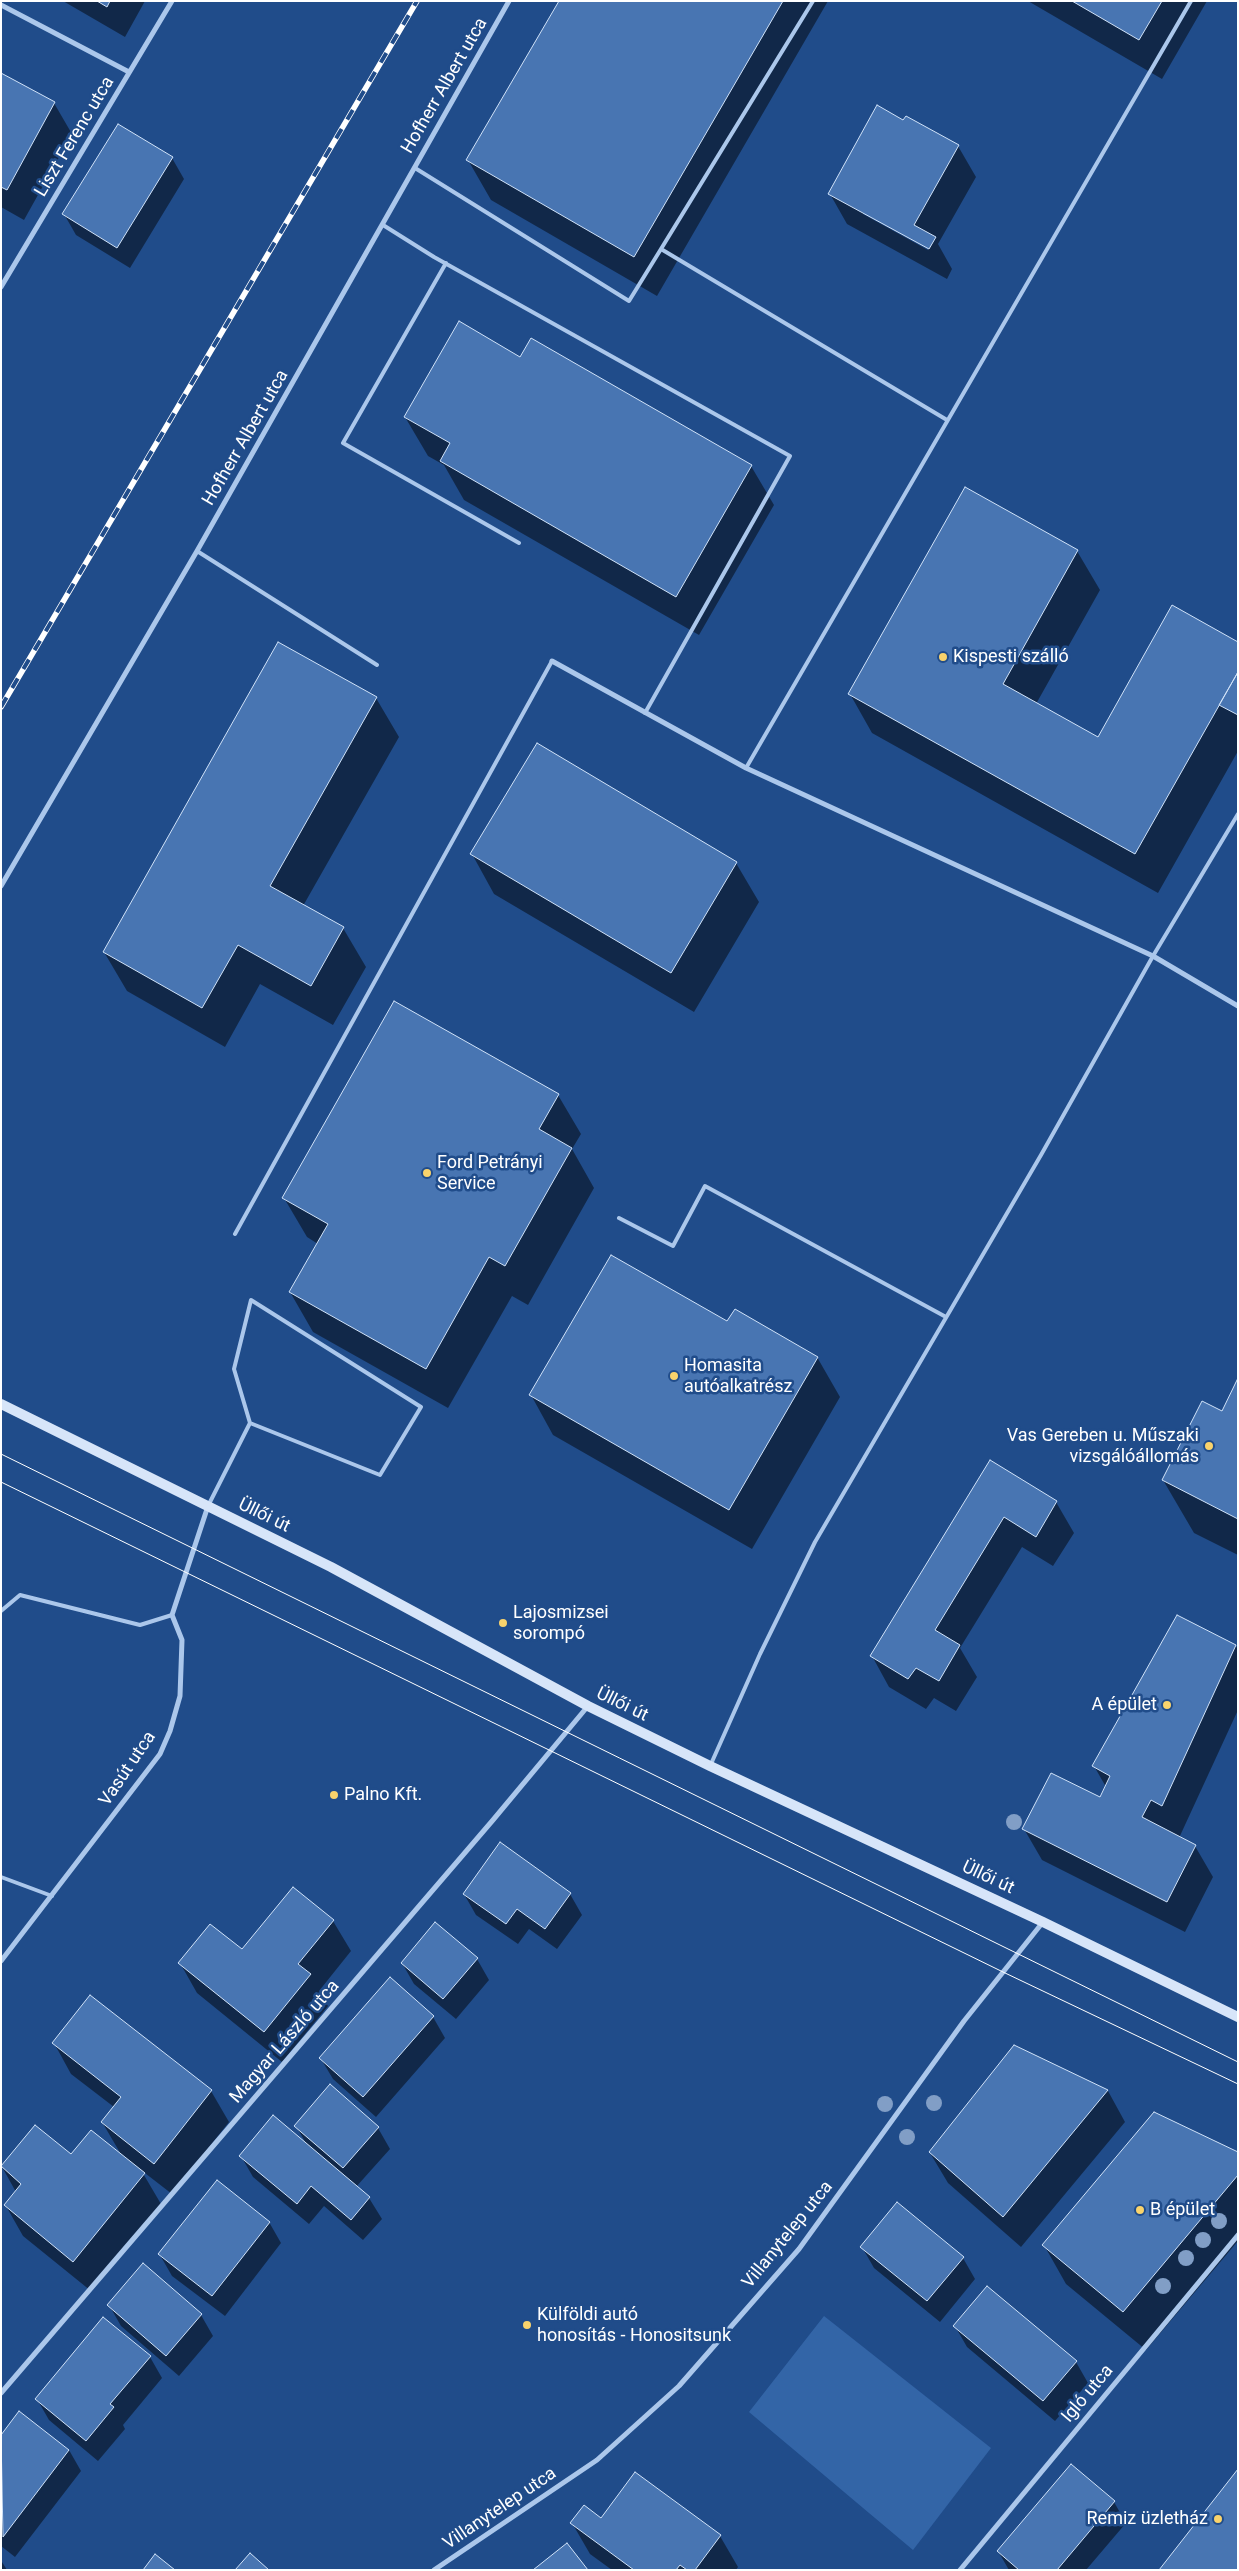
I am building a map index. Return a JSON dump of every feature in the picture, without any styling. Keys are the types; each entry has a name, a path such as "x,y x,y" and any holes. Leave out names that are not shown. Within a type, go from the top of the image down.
{"main road":[{"name":"Üllői út","path":"1,1404 332,1567 588,1706 710,1766 1043,1922 1238,2017"}],"street":[{"name":"Liszt Ferenc utca","path":"1,287 172,1"},
{"name":"Hofherr Albert utca","path":"1,886 197,551 384,225 414,168 509,1"},
{"path":"1,5 129,72"},
{"path":"552,661 746,768 1153,956 1238,1006"},
{"path":"172,1616 208,1506"},
{"name":"Vasút utca","path":"1,1960 160,1754 170,1731 180,1696 182,1640 172,1616"},
{"name":"Magyar László utca","path":"1,2393 494,1820 588,1706"},
{"name":"Villanytelep utca","path":"434,2570 597,2460 679,2386 799,2249 964,2021 1043,1922"},
{"name":"Igló utca","path":"960,2570 1238,2235"}],"lane":[{"path":"414,168 629,301 813,1"},
{"path":"746,768 1191,1"},
{"path":"384,225 446,263 790,456 645,713"},
{"path":"661,249 947,420"},
{"path":"446,263 343,443 519,544"},
{"path":"197,551 377,664"},
{"path":"235,1234 552,661"},
{"path":"710,1766 760,1654 815,1542 1041,1155 1153,956 1238,814"},
{"path":"619,1218 673,1246 705,1186 946,1317"},
{"path":"208,1506 250,1423 234,1368 251,1300 420,1407 380,1475 250,1423"},
{"path":"1,1611 20,1595 140,1625 172,1616"},
{"path":"1,1877 52,1896"}],"shaded area":[{"path":"824,2316 991,2448 913,2550 749,2412"}],"building":[{"path":"97,1 110,1 107,7"},
{"path":"559,1 783,1 634,257 466,160"},
{"path":"1072,1 1162,1 1139,40"},
{"path":"1,73 55,102 7,190 1,187"},
{"path":"877,105 903,120 906,116 959,145 914,225 936,237 929,249 828,194"},
{"path":"118,124 173,157 117,248 62,214"},
{"path":"459,321 520,357 531,338 752,465 676,597 440,461 450,443 404,417"},
{"name":"Kispesti szálló","path":"965,487 1078,550 1003,684 1098,737 1172,605 1238,642 1238,672 1135,854 848,694"},
{"path":"278,642 377,697 270,886 344,927 311,986 238,945 202,1008 103,952"},
{"path":"1238,672 1238,715 1219,705"},
{"path":"537,743 737,862 671,973 470,854"},
{"name":"Ford Petrányi Service","path":"394,1001 559,1094 539,1129 572,1148 505,1266 489,1257 426,1369 289,1292 328,1224 282,1198"},
{"name":"Homasita autóalkatrész","path":"611,1255 727,1321 735,1309 818,1357 729,1510 529,1395"},
{"name":"Vas Gereben u. Műszaki vizsgálóállomás","path":"1238,1378 1238,1519 1162,1480 1202,1401 1222,1411"},
{"path":"990,1460 1057,1501 1036,1537 1004,1517 935,1630 960,1645 939,1681 916,1668 908,1679 870,1656"},
{"name":"A épület","path":"1177,1615 1236,1645 1162,1806 1151,1800 1142,1817 1196,1845 1167,1902 1022,1829 1051,1773 1100,1797 1110,1776 1092,1766"},
{"path":"500,1842 571,1893 545,1929 517,1909 506,1924 463,1894"},
{"path":"293,1887 334,1920 298,1964 311,1974 264,2032 178,1963 210,1924 242,1949"},
{"path":"435,1922 478,1958 443,1999 401,1963"},
{"path":"390,1977 434,2016 363,2097 319,2058"},
{"path":"90,1995 212,2090 154,2164 101,2122 121,2097 52,2043"},
{"path":"1014,2045 1108,2090 1003,2217 929,2152"},
{"path":"330,2084 379,2127 343,2168 294,2126"},
{"name":"B épület","path":"1154,2112 1238,2152 1238,2175 1123,2312 1042,2245"},
{"path":"273,2115 370,2197 351,2220 311,2186 297,2204 239,2156"},
{"path":"35,2125 71,2154 91,2130 145,2173 73,2262 4,2205 21,2184 1,2166"},
{"path":"217,2180 270,2222 212,2296 158,2254"},
{"path":"897,2202 964,2257 927,2301 860,2247"},
{"path":"143,2263 202,2314 166,2356 107,2305"},
{"path":"987,2286 1077,2361 1043,2401 953,2326"},
{"path":"103,2317 151,2356 110,2404 114,2407 86,2441 35,2399"},
{"path":"19,2411 69,2450 3,2537 1,2435"},
{"path":"1071,2464 1115,2501 1057,2570 1019,2570 997,2551"},
{"name":"Remiz üzletház","path":"1238,2469 1238,2570 1159,2570"},
{"path":"635,2472 721,2535 695,2570 687,2570 680,2565 676,2570 634,2570 570,2523 584,2505 601,2518"},
{"path":"567,2543 588,2570 533,2570"},
{"path":"250,2553 269,2570 235,2570"},
{"path":"155,2554 175,2570 143,2570"}],"tram line":[{"path":"1,1454 1238,2062"},
{"path":"1,1482 1003,1972 1238,2084"}],"railway":[{"path":"1,707 417,1"}],"place":[{"name":"Kispesti szálló","path":"943,657"},
{"name":"Ford Petrányi Service","path":"427,1173"},
{"name":"Homasita autóalkatrész","path":"674,1376"},
{"name":"Vas Gereben u. Műszaki vizsgálóállomás","path":"1209,1446"},
{"name":"Lajosmizsei sorompó","path":"503,1623"},
{"name":"A épület","path":"1167,1705"},
{"name":"Palno Kft.","path":"334,1795"},
{"name":"B épület","path":"1140,2210"},
{"name":"Külföldi autó honosítás - Honositsunk","path":"527,2325"},
{"name":"Remiz üzletház","path":"1218,2519"}]}
